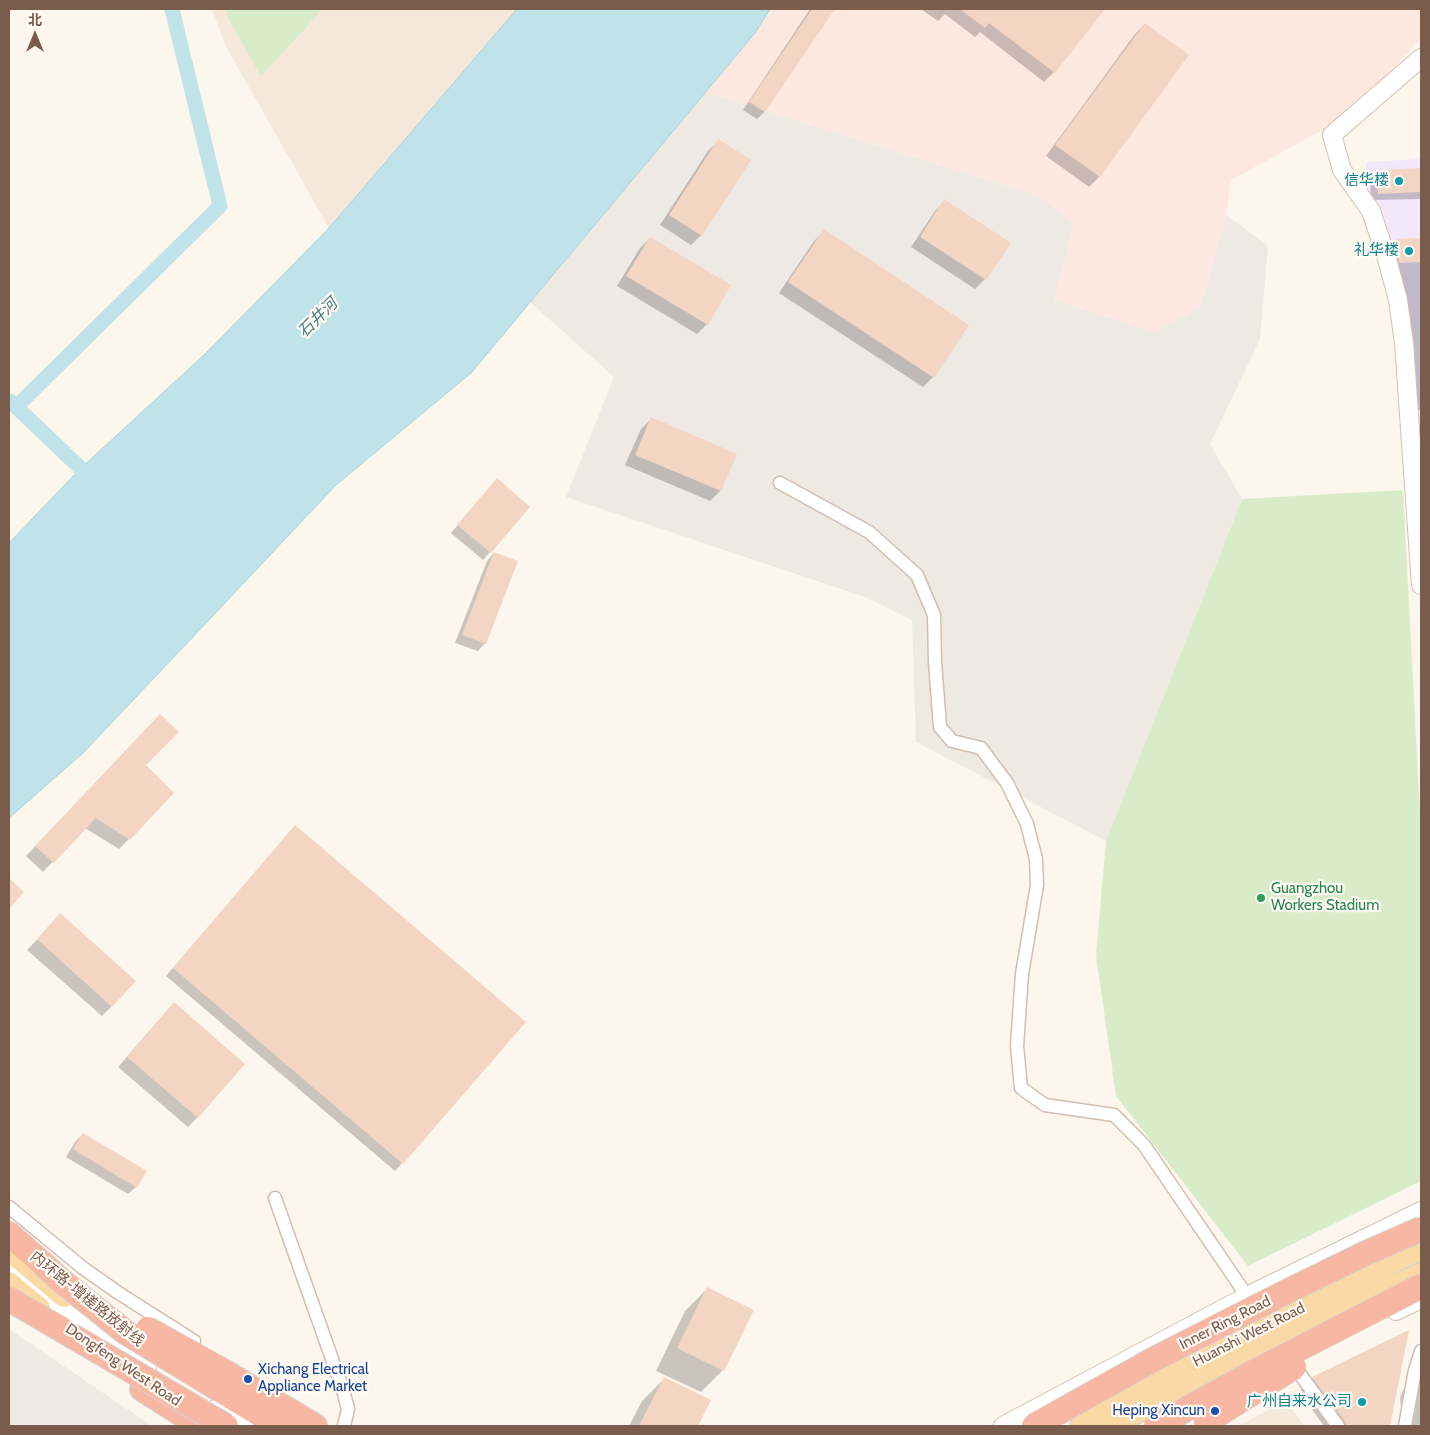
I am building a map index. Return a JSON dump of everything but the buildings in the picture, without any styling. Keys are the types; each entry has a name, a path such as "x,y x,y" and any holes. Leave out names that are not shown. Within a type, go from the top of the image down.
{"highway":[{"name":"Inner Ring Road","path":"1044,1424 1156,1358 1366,1253 1419,1218"},
{"name":"内环路-增槎路放射线","path":"9,1234 64,1283 125,1332 279,1426"},
{"path":"44,1265 115,1311 225,1372 315,1426"},
{"path":"1156,1426 1267,1365 1421,1286"},
{"path":"1199,1426 1421,1286"},
{"name":"内环路-增槎路放射线","path":"9,1299 226,1426"},
{"path":"9,1311 145,1391 200,1426"},
{"path":"1028,1426 1156,1358"}],"main road":[{"path":"1421,58 1332,135 1342,170 1371,210 1388,258 1398,300 1406,361 1421,585"},
{"path":"1003,1426 1248,1296 1419,1218"},
{"path":"1382,1269 1419,1218"},
{"name":"Huanshi West Road","path":"1080,1426 1182,1369 1421,1249"},
{"name":"Dongfeng West Road","path":"9,1251 88,1316 262,1426"},
{"path":"9,1269 46,1298 113,1345 169,1381 246,1426"},
{"name":"Huanshi West Road","path":"1114,1426 1234,1361 1313,1322 1421,1273"},
{"name":"Dongfeng West Road","path":"9,1282 86,1344 216,1426"},
{"path":"1168,1426 1291,1362 1421,1299"},
{"path":"88,1316 133,1333 185,1360 294,1426"},
{"path":"1044,1424 1193,1346 1217,1336 1268,1325"},
{"path":"1234,1361 1291,1362"},
{"path":"1044,1424 1047,1404"}],"street":[{"path":"780,483 869,532 917,575 934,616 940,727 952,741 981,748 1007,783 1027,824 1036,859 1037,885 1021,983 1017,1046 1021,1088 1045,1105 1114,1115 1144,1145 1268,1325"},
{"path":"275,1198 343,1390 348,1409 344,1426"},
{"path":"9,1207 83,1268 194,1341 185,1360"},
{"path":"1406,1426 1415,1370 1421,1351"},
{"path":"1291,1362 1338,1426"}],"shaded area":[{"path":"212,9 517,9 329,228 225,45"},
{"path":"770,9 1421,9 1421,38 1350,115 1231,180 1226,215 1200,307 1154,332 1054,300 1074,223 1039,196 705,92 755,33"},
{"path":"705,92 1039,196 1074,223 1054,300 1154,332 1200,307 1226,215 1268,246 1260,339 1210,444 1242,499 1106,841 916,742 912,620 865,597 566,497 614,377 530,302"},
{"path":"1421,159 1421,492 1415,398 1404,288 1389,236 1367,194 1366,162"},
{"path":"9,1329 152,1426 9,1426"},
{"path":"1286,1401 1304,1426 1238,1426"}],"green space":[{"path":"226,9 323,9 261,76 228,18"},
{"name":"Guangzhou Workers Stadium","path":"1403,490 1421,833 1421,1181 1248,1266 1116,1096 1096,955 1106,841 1242,499"}],"water":[{"name":"石井河","path":"517,9 770,9 755,33 471,373 336,485 83,753 9,818 9,543 80,469 205,354 329,228"}],"waterway":[{"path":"16,407 220,206 172,9"},
{"path":"10,401 95,482"}],"place":[{"name":"信华楼","path":"1399,181"},
{"name":"礼华楼","path":"1409,251"},
{"name":"Guangzhou Workers Stadium","path":"1261,898"},
{"name":"Xichang Electrical Appliance Market","path":"248,1379"},
{"name":"广州自来水公司","path":"1362,1402"},
{"name":"Heping Xincun","path":"1215,1411"}]}
